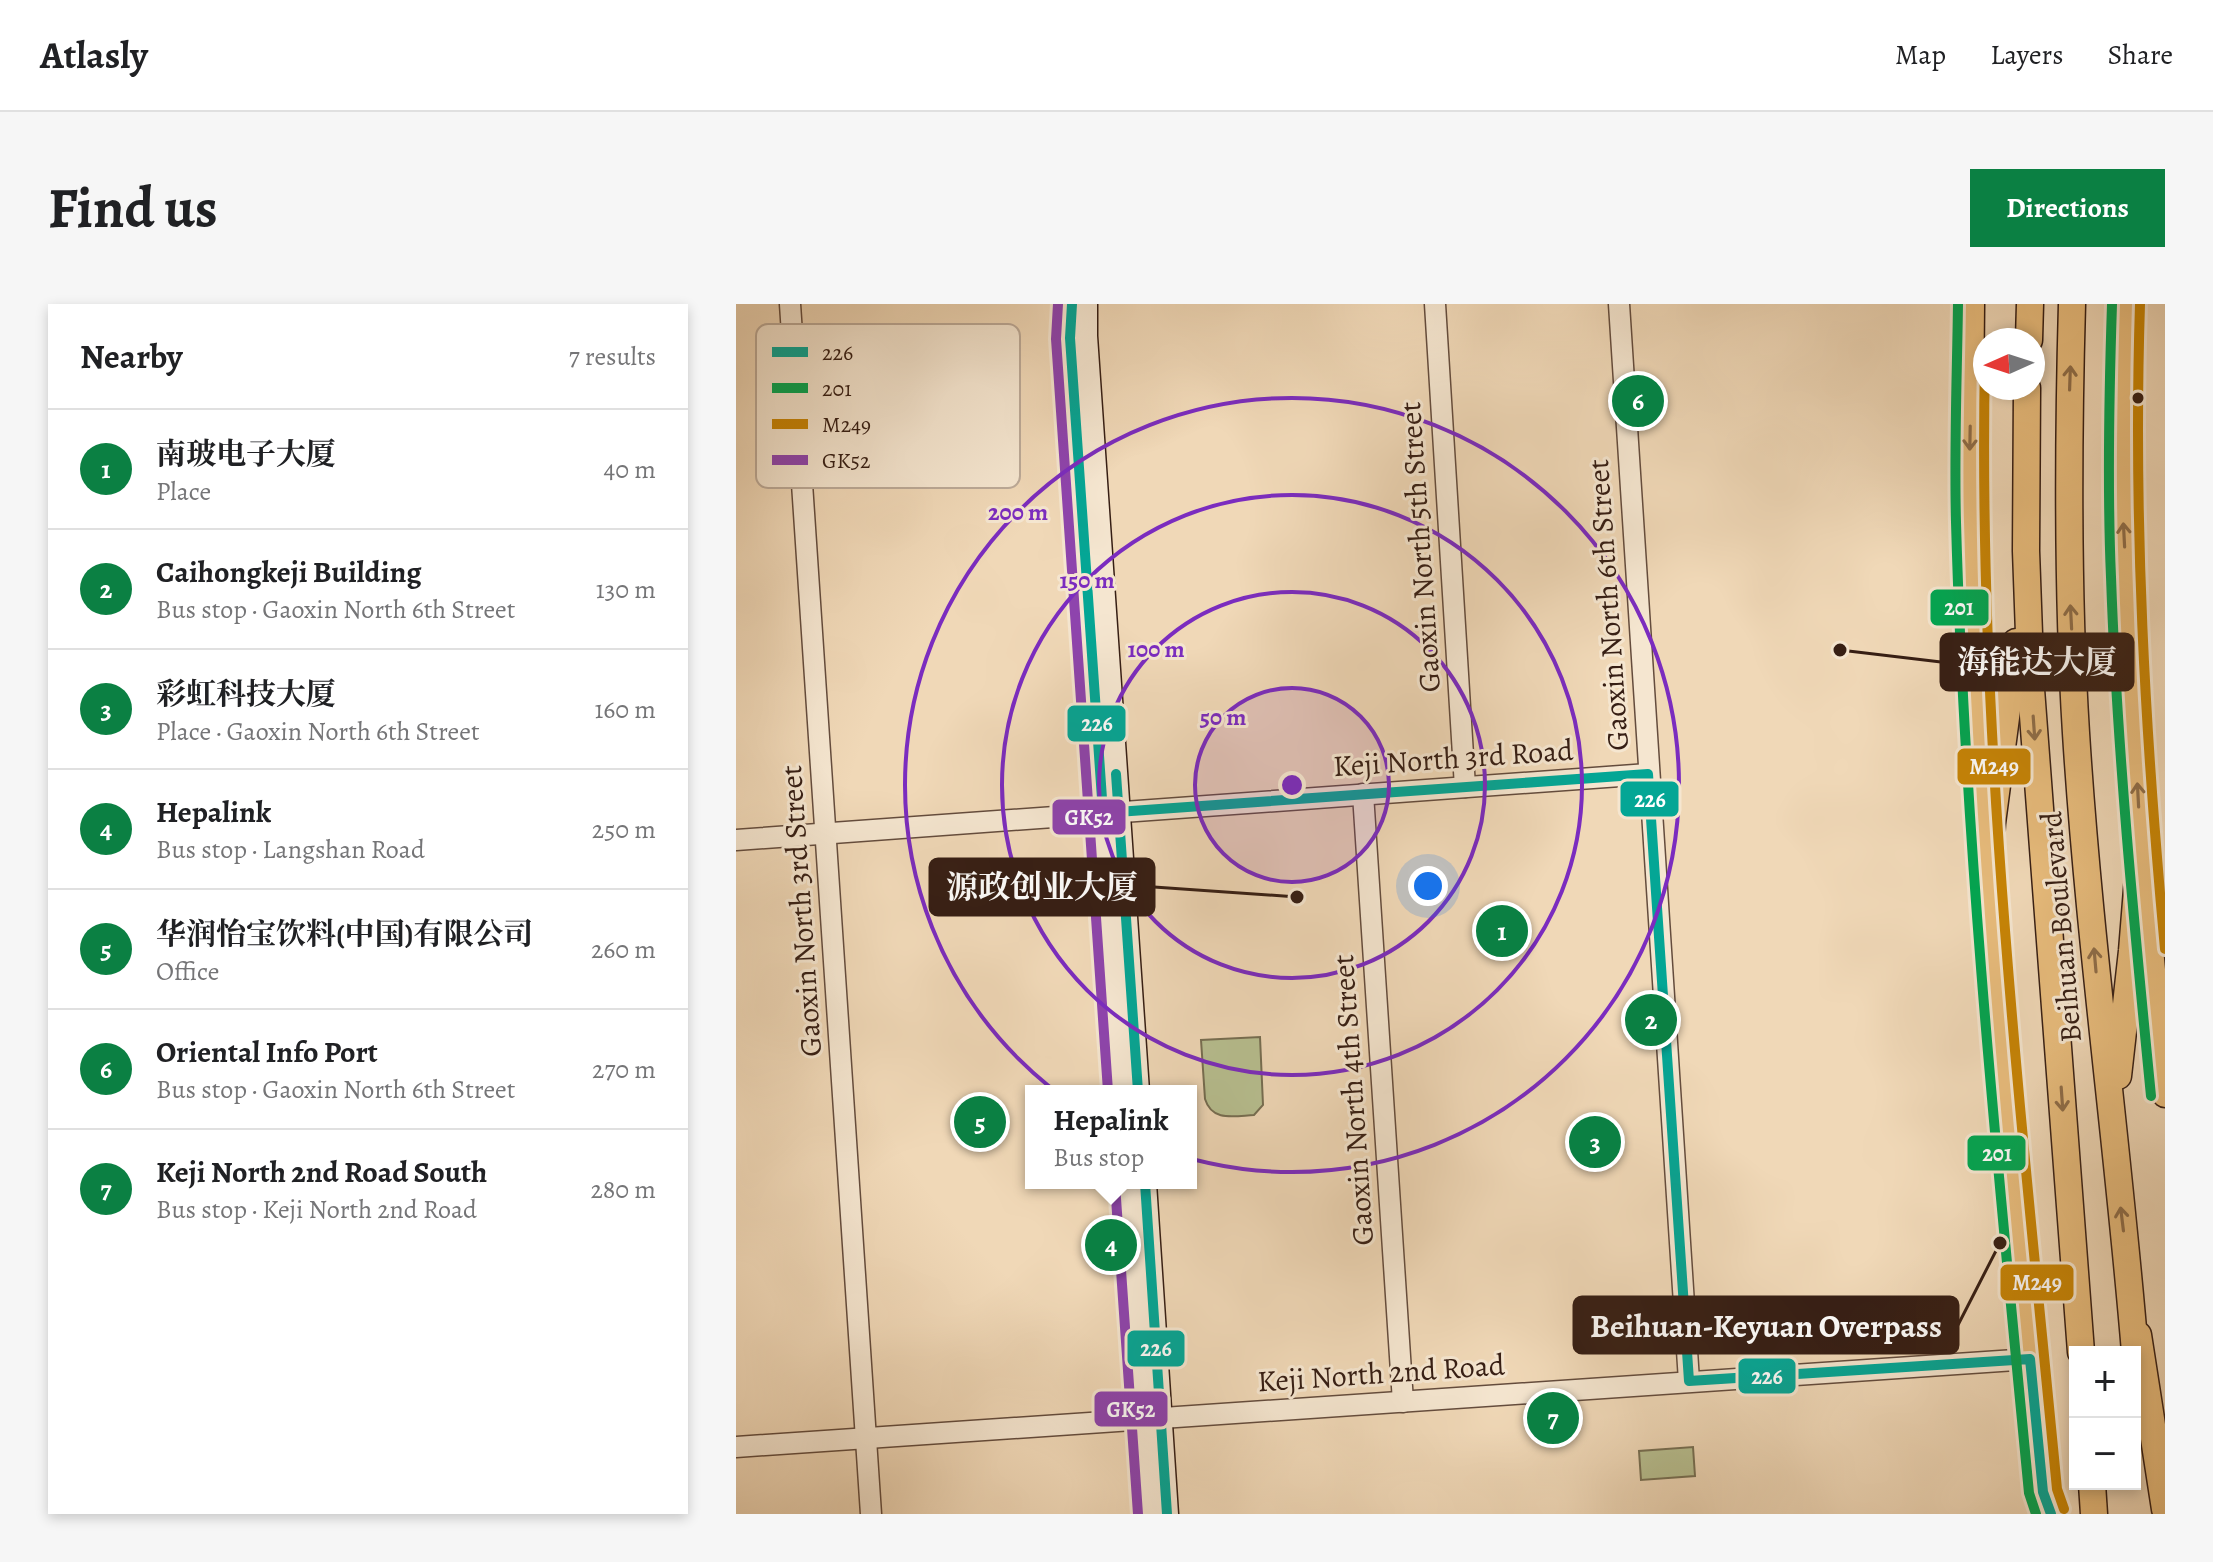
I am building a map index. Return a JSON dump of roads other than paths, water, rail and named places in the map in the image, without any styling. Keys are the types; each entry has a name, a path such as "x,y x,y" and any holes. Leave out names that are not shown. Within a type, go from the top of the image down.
{"highway":[{"path":"2029,328 2030,304"},
{"name":"Beihuan Boulevard","path":"2072,304 2067,452 2076,732 2134,1346"},
{"name":"Beihuan Boulevard","path":"2027,400 2026,551 2031,689 2081,1346"},
{"path":"1988,886 1992,823 2026,551"},
{"path":"2113,1143 2141,840"},
{"path":"2128,1275 2165,1509"},
{"name":"Beihuan Boulevard","path":"2140,1418 2148,1514"},
{"path":"2092,1490 2094,1514"}],"main road":[{"path":"1072,304 1070,338 1137,1085"},
{"path":"1086,304 1122,1085"},
{"path":"1972,304 1970,517 1975,671 1988,886 2030,1359 2047,1503"},
{"path":"2126,304 2123,499 2141,840 2165,1095"},
{"path":"1130,1189 1153,1418 1167,1514"},
{"path":"1145,1189 1153,1418 1152,1514"}],"street":[{"name":"Gaoxin North 3rd Street","path":"790,304 791,324"},
{"name":"Gaoxin North 5th Street","path":"1435,304 1465,787"},
{"name":"Gaoxin North 6th Street","path":"1619,304 1689,1381"},
{"name":"Gaoxin North 3rd Street","path":"803,488 871,1514"},
{"name":"Keji North 3rd Road","path":"736,840 1648,774"},
{"name":"Gaoxin North 4th Street","path":"1363,794 1403,1402"},
{"name":"Keji North 2nd Road","path":"736,1447 2030,1359"}],"place":[{"name":"Oriental Info Port","path":"1638,401"},
{"name":"海能达大厦","path":"1840,650"},
{"name":"源政创业大厦","path":"1297,897"},
{"name":"南玻电子大厦","path":"1502,931"},
{"name":"Caihongkeji Building","path":"1651,1020"},
{"name":"华润怡宝饮料(中国)有限公司","path":"980,1122"},
{"name":"彩虹科技大厦","path":"1595,1142"},
{"name":"Beihuan-Keyuan Overpass","path":"2000,1243"},
{"name":"Hepalink","path":"1111,1245"},
{"name":"Keji North 2nd Road South","path":"1553,1418"}]}
